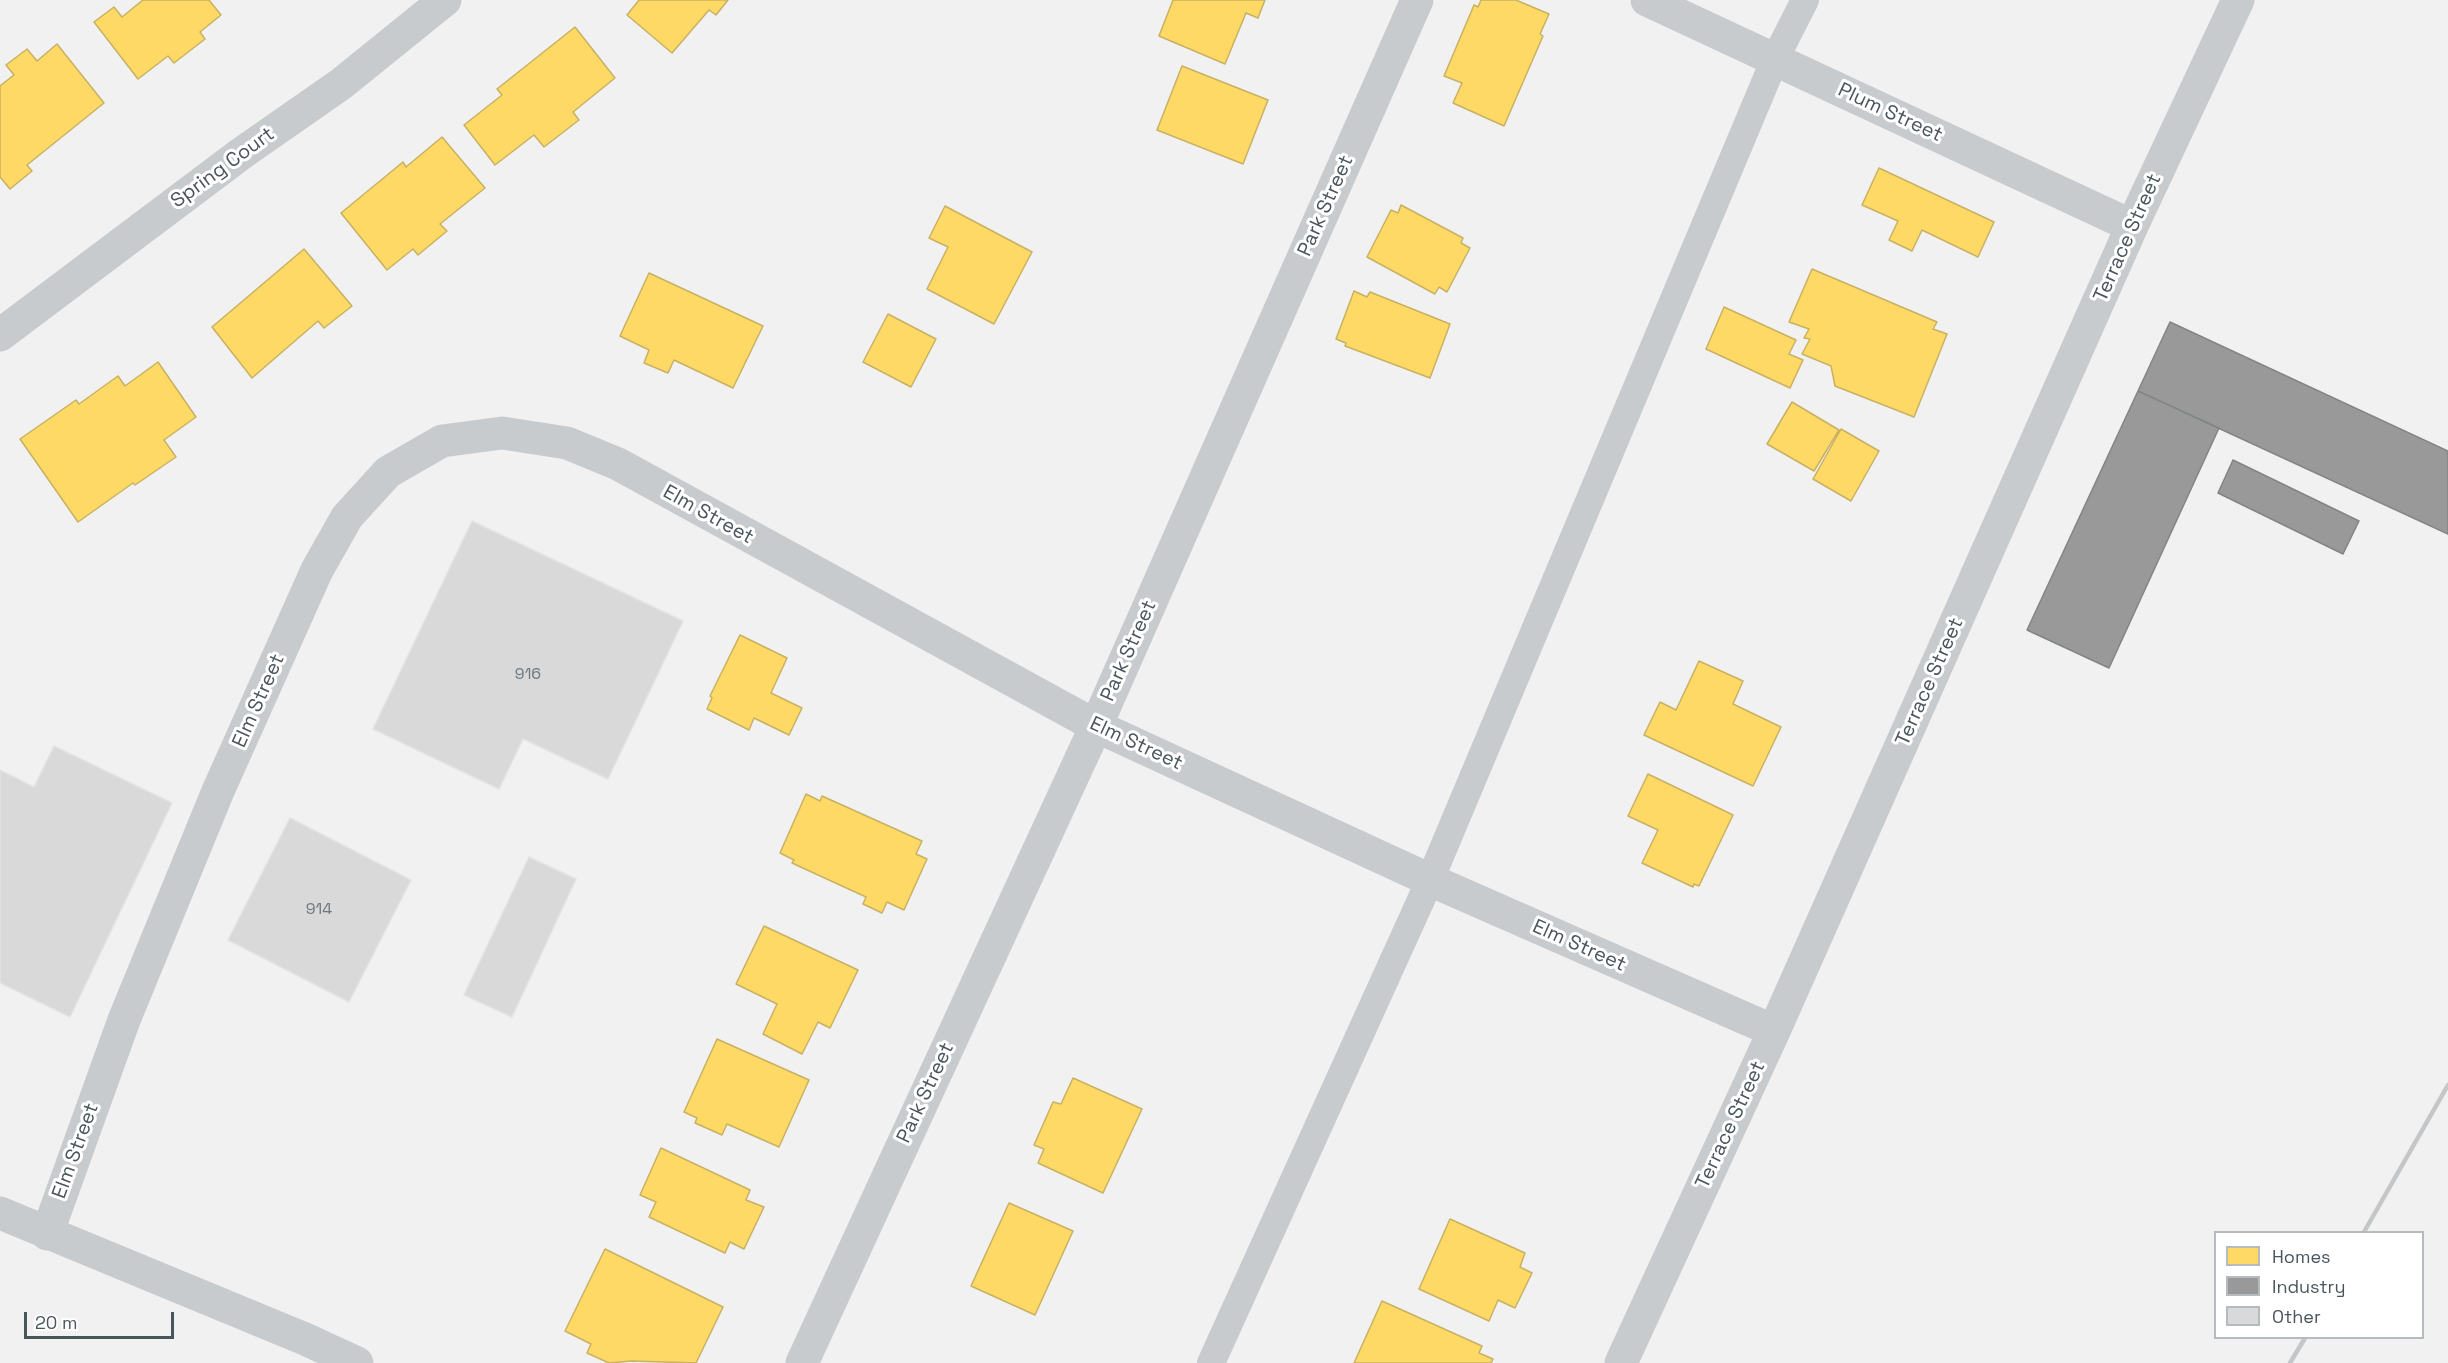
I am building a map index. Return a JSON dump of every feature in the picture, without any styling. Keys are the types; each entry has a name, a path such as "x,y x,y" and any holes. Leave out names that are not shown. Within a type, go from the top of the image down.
{"street":[{"name":"Spring Court","path":"0,335 242,153 341,84 444,0"},
{"name":"Park Street","path":"802,1363 1096,726 1417,0"},
{"name":"Plum Street","path":"1647,0 2132,226"},
{"name":"Terrace Street","path":"1621,1363 1774,1032 2132,226 2238,0"},
{"name":"Elm Street","path":"47,1234 124,1020 218,791 317,570 347,517 388,472 442,441 502,433 567,443 618,464 1096,726 1430,880 1774,1032"},
{"path":"0,1213 305,1339 357,1363"}],"lane":[{"path":"1211,1363 1430,880 1775,59 1805,0"}],"building: Homes":[{"path":"143,0 209,0 221,15 200,32 205,39 174,63 168,56 138,79 94,22 114,7 122,17"},
{"path":"639,0 728,0 716,15 709,10 672,53 627,15"},
{"path":"1173,0 1265,0 1258,18 1246,13 1225,64 1159,36"},
{"path":"1481,0 1516,0 1549,14 1540,34 1543,36 1504,126 1453,103 1462,83 1444,76 1474,5 1478,7"},
{"path":"575,27 615,78 573,112 579,120 544,147 534,135 495,165 464,125 502,95 497,89"},
{"path":"57,44 104,103 27,165 32,171 10,189 0,177 0,86 14,75 6,65 27,49 37,61"},
{"path":"1182,66 1268,100 1243,164 1157,130"},
{"path":"442,137 485,188 440,224 447,231 418,255 413,249 387,270 341,213 403,162 406,167"},
{"path":"1879,168 1994,222 1978,257 1922,230 1912,251 1889,240 1898,221 1862,205"},
{"path":"1401,205 1463,238 1461,243 1470,248 1447,292 1439,287 1435,294 1367,257 1391,210 1398,213"},
{"path":"945,206 1032,252 994,324 927,289 948,247 929,238"},
{"path":"304,249 352,306 324,328 318,321 252,378 212,327"},
{"path":"1812,269 1937,322 1933,329 1947,334 1914,417 1835,386 1831,366 1802,354 1810,339 1804,338 1809,329 1789,322"},
{"path":"649,273 763,326 733,388 674,360 668,373 644,363 649,350 620,336"},
{"path":"1354,291 1367,297 1370,292 1450,324 1430,378 1345,346 1346,343 1336,339"},
{"path":"1724,307 1796,340 1789,354 1803,360 1790,388 1706,349"},
{"path":"888,314 936,339 911,387 863,362"},
{"path":"158,362 196,417 164,440 176,457 135,485 133,483 78,522 20,439 76,400 79,404 118,376 125,386"},
{"path":"1792,402 1839,430 1814,471 1767,444"},
{"path":"1841,429 1879,451 1851,501 1813,479"},
{"path":"740,635 787,658 771,693 802,708 789,735 754,718 749,730 707,709 712,698 710,696"},
{"path":"1699,661 1743,681 1733,704 1781,727 1753,786 1644,735 1660,702 1676,710"},
{"path":"1648,774 1733,815 1699,886 1694,884 1693,887 1642,863 1658,830 1628,816"},
{"path":"806,794 820,801 822,796 922,841 916,854 927,859 904,910 887,902 882,913 863,904 866,897 792,863 794,860 780,853"},
{"path":"764,926 858,970 830,1028 818,1022 802,1054 763,1034 777,1004 736,984"},
{"path":"717,1039 809,1080 779,1147 727,1124 722,1135 695,1123 697,1118 684,1112"},
{"path":"1073,1078 1142,1109 1103,1193 1038,1163 1044,1149 1034,1145 1053,1102 1061,1104"},
{"path":"661,1148 750,1190 746,1200 764,1207 744,1249 730,1242 725,1253 649,1217 656,1202 640,1195"},
{"path":"1009,1203 1073,1231 1035,1315 971,1286"},
{"path":"1450,1219 1525,1253 1520,1267 1532,1273 1515,1308 1498,1300 1489,1321 1419,1289"},
{"path":"605,1249 723,1307 696,1363 631,1361 609,1363 587,1353 591,1344 565,1331"},
{"path":"1382,1301 1482,1346 1479,1353 1493,1359 1491,1363 1354,1363"}],"building: Industry":[{"path":"2170,322 2448,451 2448,534 2138,391"},
{"path":"2138,391 2219,428 2109,668 2027,630"},
{"path":"2233,460 2359,521 2343,554 2218,493"}],"building: Other":[{"path":"472,521 683,621 608,779 523,739 499,789 373,729"},
{"path":"54,746 172,803 70,1017 0,983 0,770 34,787"},
{"path":"290,818 411,880 349,1002 228,940"},
{"path":"529,857 576,879 512,1017 464,995"}],"railway":[{"path":"2365,1231 2448,1085"},
{"path":"2290,1363 2304,1339"}]}
